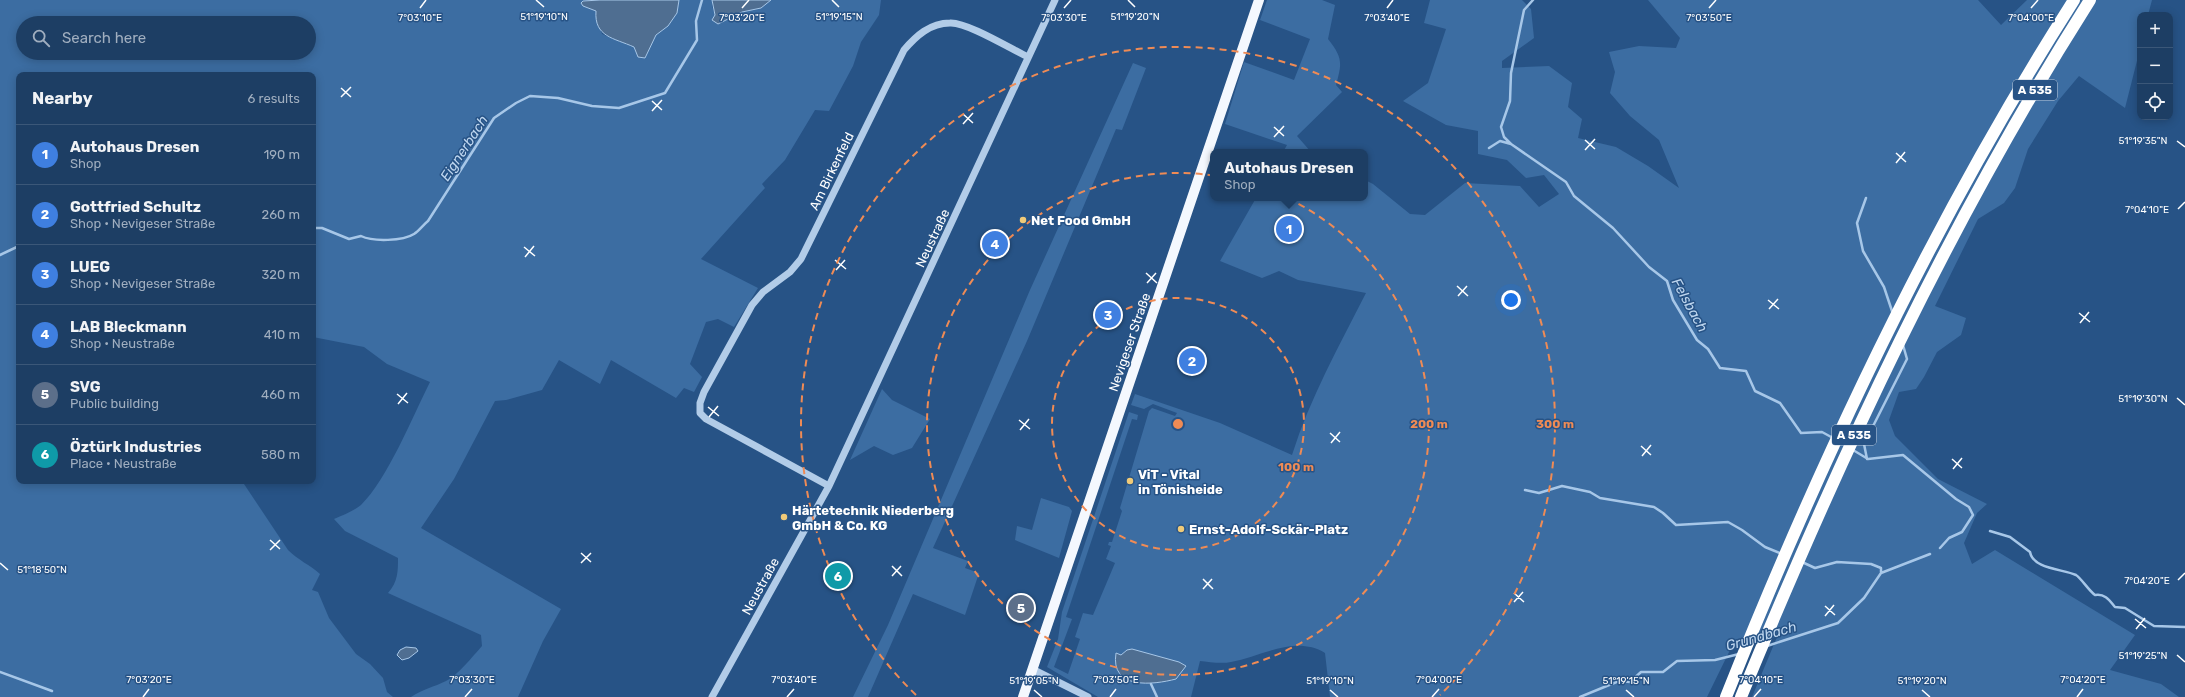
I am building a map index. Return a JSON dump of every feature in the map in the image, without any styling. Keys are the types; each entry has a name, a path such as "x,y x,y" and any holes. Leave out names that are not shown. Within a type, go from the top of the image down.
{"highway":[{"name":"A 535","path":"1726,697 1741,659 1843,425 1920,268 1969,173 2074,0"},
{"name":"A 535","path":"1741,697 1853,437 1930,279 1982,180 2090,0"},
{"path":"1717,697 1726,675 1741,659"}],"main road":[{"name":"Nevigeser Straße","path":"1023,697 1258,0"}],"street":[{"name":"Neustraße","path":"712,697 829,486 1055,0"},
{"name":"Am Birkenfeld","path":"829,486 731,434 706,419 700,413 700,403 704,392 757,297 790,272 800,259 904,50 917,35 934,27 950,23 965,26 1028,57"},
{"path":"1032,669 1085,695"}],"shaded area":[{"path":"0,0 600,0 583,6 596,11 602,34 634,47 638,57 648,50 656,35 668,26 677,13 679,0 712,0 712,6 718,24 742,12 761,8 771,0 881,0 879,15 861,42 853,66 829,111 815,110 785,160 762,184 765,188 701,259 758,288 734,327 718,319 706,322 690,364 702,377 694,392 684,388 676,398 611,360 600,384 559,360 542,390 506,400 495,401 454,479 421,528 561,609 543,641 518,697 411,697 451,678 482,646 481,635 388,593 396,581 398,558 345,531 334,519 361,505 371,494 390,464 430,382 387,364 364,347 316,338 316,72 16,72 16,484 244,484 288,550 320,574 312,590 318,592 329,618 356,654 370,664 383,678 387,692 393,697 0,697"},
{"path":"679,0 677,13 668,26 656,35 645,58 638,57 634,47 613,39 602,31 596,20 596,11 583,6 581,3 583,1"},
{"path":"712,0 771,0 761,8 742,12 718,24 712,20 715,15"},
{"path":"1267,0 1322,0 1335,5 1328,39 1339,56 1340,66 1336,85 1342,92 1297,136 1308,149 1285,149 1287,145 1225,124 1244,62 1294,80 1310,39 1260,20"},
{"path":"1430,0 1522,0 1531,9 1534,38 1502,61 1502,68 1549,66 1572,83 1568,107 1582,119 1578,138 1616,147 1648,166 1679,188 1659,140 1630,116 1610,93 1615,72 1609,52 1639,46 1676,48 1680,38 1648,0 1978,0 2001,25 2027,0 2152,0 2149,12 2137,12 2137,61 2125,108 2079,76 2058,101 2028,149 2015,188 2004,203 1978,219 1935,306 1966,318 1961,335 1937,352 1916,389 1899,392 1889,420 1895,436 1938,479 1987,504 1977,513 1964,543 1972,564 1995,550 2135,635 2110,670 2161,684 2179,697 1752,697 1777,637 1730,650 1707,697 1330,697 1325,653 1314,648 1302,646 1278,648 1227,663 1200,661 1191,697 1098,697 1047,667 1058,639 1062,612 1129,412 1138,415 1137,420 1132,419 1066,617 1072,619 1054,667 1068,674 1080,639 1075,637 1083,613 1093,615 1115,563 1106,559 1111,546 1108,545 1109,542 1112,542 1122,511 1120,508 1149,411 1152,408 1175,416 1177,413 1153,404 1144,409 1131,405 1135,394 1220,423 1292,455 1316,393 1366,293 1298,280 1279,271 1262,278 1220,261 1254,201 1368,201 1368,182 1410,214 1425,215 1465,183 1520,186 1539,207 1559,194 1544,175 1526,178 1507,160 1478,154 1478,131 1446,125 1403,101 1428,83 1446,29 1424,23"},
{"path":"1133,63 1146,68 1122,130 1116,129 1027,341 933,548 968,561 965,568 979,573 965,615 913,594 868,697 853,697 888,625 1030,290"},
{"path":"882,389 892,400 930,419 912,448 893,455 874,446 850,460"},
{"path":"1041,498 1069,507 1072,511 1059,558 1015,540 1017,526 1032,530"},
{"path":"406,647 416,648 418,651 409,658 402,660 397,655 400,650"},
{"path":"1132,649 1179,662 1186,666 1176,679 1156,683 1135,682 1126,679 1120,674 1116,665 1116,653 1121,655 1127,650"}],"waterway":[{"name":"Eignerbach","path":"316,228 322,228 349,239 361,236 366,238 388,240 403,238 414,234 428,221 494,118 516,103 530,96 558,98 592,106 619,108 665,93 697,40 696,21 702,0"},
{"name":"Felsbach","path":"1511,144 1504,137 1501,127 1510,101 1511,73 1524,10 1533,0"},
{"name":"Felsbach","path":"1489,148 1500,141 1511,144 1566,182 1574,196 1613,228 1649,267 1667,281 1673,300 1697,340 1708,349 1720,368 1746,371 1755,391 1780,403 1801,433 1822,432 1833,438"},
{"path":"1866,198 1857,223 1863,251 1884,287 1893,314"},
{"name":"Eignerbach","path":"0,255 16,247"},
{"path":"1867,459 1864,444 1907,359 1903,345"},
{"name":"Felsbach","path":"1853,450 1868,459 1903,455 1956,499 1969,507 1973,515 1962,532 1949,538 1940,548"},
{"path":"1525,490 1539,493 1562,486 1590,492 1600,498 1654,507 1676,525 1728,522 1742,530 1765,547 1782,554"},
{"name":"Grundbach","path":"1990,531 2010,537 2030,552 2032,558 2042,565 2076,575 2095,595 2104,596 2115,607 2125,608 2154,626 2185,627"},
{"name":"Grundbach","path":"1767,646 1838,623 1864,598 1881,573 1930,554"},
{"path":"1802,562 1815,568 1837,562 1871,564 1881,568 1881,573"},
{"name":"Grundbach","path":"1580,697 1619,681 1630,682 1641,672 1663,672 1677,661 1715,660 1739,654"},
{"path":"0,672 52,691"},
{"path":"1151,684 1157,697"}],"place":[{"name":"Net Food GmbH","path":"1023,220"},
{"name":"Autohaus Dresen","path":"1289,229"},
{"name":"LAB Bleckmann","path":"995,244"},
{"name":"LUEG","path":"1108,315"},
{"name":"Gottfried Schultz","path":"1192,361"},
{"name":"ViT - Vital in Tönisheide","path":"1130,481"},
{"name":"Härtetechnik Niederberg GmbH & Co. KG","path":"784,517"},
{"name":"Ernst-Adolf-Sckär-Platz","path":"1181,529"},
{"name":"Öztürk Industries","path":"838,576"},
{"name":"SVG","path":"1021,608"}]}
